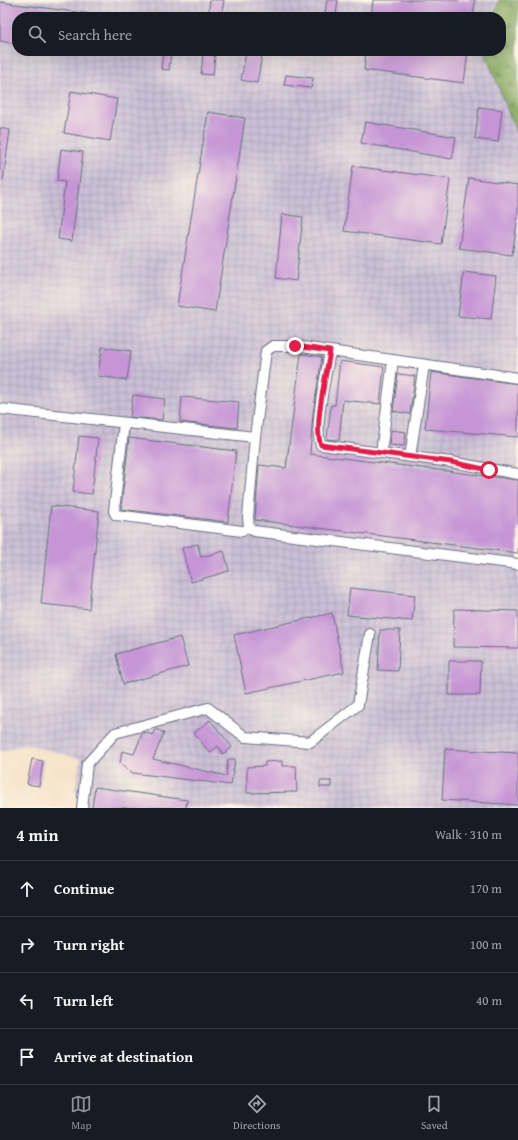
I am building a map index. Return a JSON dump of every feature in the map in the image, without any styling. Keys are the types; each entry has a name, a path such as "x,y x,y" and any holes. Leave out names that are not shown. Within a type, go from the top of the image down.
{"lane":[{"path":"518,378 295,346 273,346 266,351 255,437 248,517 249,528 254,531 518,564"},
{"path":"330,351 320,416 318,438 321,445 451,462 518,474"},
{"path":"382,453 393,360"},
{"path":"410,457 424,365"},
{"path":"0,409 255,437"},
{"path":"124,423 114,511 116,516 242,531"},
{"path":"82,808 88,764 115,733 208,708 246,737 310,742 358,705 370,634"}],"shaded area":[{"path":"0,0 499,0 495,12 12,12 12,56 488,56 518,137 518,808 76,808 78,798 75,789 81,759 25,744 0,752"}],"green space":[{"path":"499,0 518,0 518,137 487,56 506,56 506,12 495,12"}],"building":[{"path":"210,0 224,0 222,12 209,12"},
{"path":"327,0 338,0 336,12 325,12"},
{"path":"373,0 475,0 474,12 372,12"},
{"path":"0,2 76,12 12,12 12,43 0,41"},
{"path":"162,56 170,56 169,70 161,69"},
{"path":"203,56 215,56 213,75 201,74"},
{"path":"245,56 262,56 257,83 241,80"},
{"path":"365,56 467,56 464,83 364,70"},
{"path":"286,75 313,78 311,88 284,85"},
{"path":"71,91 117,99 110,141 64,133"},
{"path":"479,107 502,110 498,142 475,139"},
{"path":"208,112 245,118 215,312 177,306"},
{"path":"365,122 456,137 452,159 361,143"},
{"path":"0,128 10,130 3,181 0,180"},
{"path":"61,149 83,152 72,241 58,239 65,182 57,181"},
{"path":"353,166 450,179 441,244 344,231"},
{"path":"469,178 518,185 518,216 512,255 459,248"},
{"path":"282,214 303,217 296,281 276,278"},
{"path":"464,272 496,276 491,319 458,316"},
{"path":"102,347 131,351 127,380 98,376"},
{"path":"301,354 322,357 313,413 310,454 518,480 518,553 255,520 259,465 286,468"},
{"path":"340,361 384,367 380,404 343,400 339,440 327,439 331,405 335,405"},
{"path":"431,372 518,384 518,437 425,429"},
{"path":"398,374 415,376 410,414 393,411"},
{"path":"133,395 165,399 162,420 130,417"},
{"path":"182,397 239,402 237,428 180,422"},
{"path":"391,430 406,432 404,446 389,445"},
{"path":"79,436 98,438 92,494 73,492"},
{"path":"129,438 236,451 228,522 121,509"},
{"path":"51,506 99,511 89,609 41,604"},
{"path":"198,544 201,557 224,551 229,571 191,582 182,548"},
{"path":"350,588 415,595 412,621 347,615"},
{"path":"454,609 518,611 518,648 453,647"},
{"path":"332,613 344,672 246,693 234,635"},
{"path":"380,630 400,630 398,671 378,670"},
{"path":"180,637 188,666 123,684 116,654"},
{"path":"449,661 481,661 480,695 449,695"},
{"path":"210,720 232,747 223,754 218,746 210,753 194,733"},
{"path":"156,729 164,733 153,759 226,776 228,759 235,759 231,785 133,773 120,763 122,751 134,754 143,732 153,735"},
{"path":"445,749 518,753 518,805 442,800"},
{"path":"32,759 43,761 39,786 27,784"},
{"path":"282,761 282,766 296,766 297,792 247,793 247,767 265,766 265,762"},
{"path":"320,781 331,781 331,787 320,787"},
{"path":"95,787 187,800 186,808 92,808"}],"route":[{"path":"295,346 330,351 320,416 318,438 321,445 451,462 489,470"}]}
